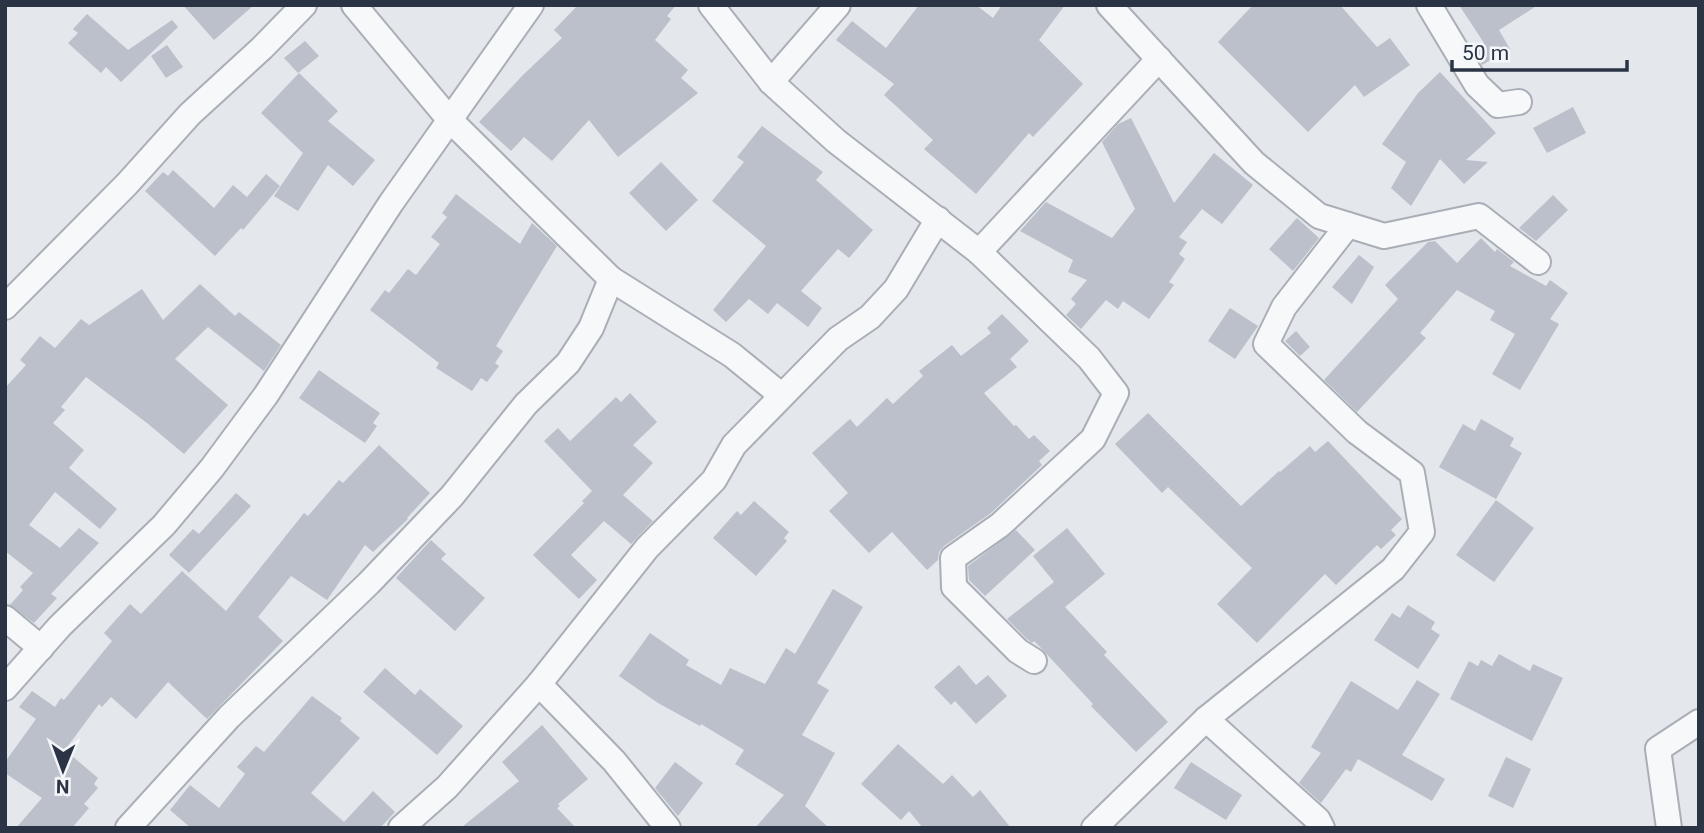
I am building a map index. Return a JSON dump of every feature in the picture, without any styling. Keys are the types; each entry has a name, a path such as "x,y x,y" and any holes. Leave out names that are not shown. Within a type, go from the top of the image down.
{"street":[{"path":"5,307 127,184 190,114 304,5"},
{"path":"354,5 449,119 611,279 732,355 781,394"},
{"path":"5,688 60,626 164,525 212,468 267,395 449,119 531,5"},
{"path":"711,5 771,82 836,141 979,252 1089,358 1115,393 1093,439 1000,525 953,558 954,587 1017,651 1034,661"},
{"path":"771,82 838,5"},
{"path":"1110,5 1254,163 1319,216 1384,236 1479,216 1538,262"},
{"path":"1429,5 1477,85 1498,105 1519,102"},
{"path":"979,252 1159,59"},
{"path":"401,828 447,787 539,684 647,548 714,480 734,445 781,394 838,339 870,317 896,289 938,219"},
{"path":"1094,828 1206,719 1393,569 1422,532 1412,473 1357,432 1266,344 1284,307 1348,225"},
{"path":"128,828 229,717 369,583 452,496 526,404 568,363 591,328 611,279"},
{"path":"5,618 40,648"},
{"path":"539,684 614,761 668,828"},
{"path":"1206,719 1318,820 1322,828"},
{"path":"1669,828 1658,749 1699,722"}],"building":[{"path":"183,5 254,5 214,40"},
{"path":"578,5 676,5 667,16 671,19 655,40 688,70 681,78 698,93 618,157 589,120 552,161 524,137 511,151 479,122 562,38 554,30"},
{"path":"919,5 976,5 993,18 1002,5 1065,5 1039,40 1083,84 1033,137 1029,133 976,194 924,149 933,140 884,95 894,84 836,40 852,21 886,48"},
{"path":"1253,5 1340,5 1377,47 1390,38 1410,65 1364,97 1355,85 1308,132 1218,42"},
{"path":"1459,5 1538,5 1499,30 1510,49 1482,65 1473,49 1484,43"},
{"path":"87,14 128,50 172,20 178,27 121,82 106,67 101,73 68,43 78,33 73,29"},
{"path":"305,41 319,56 298,73 284,58"},
{"path":"167,45 183,67 166,78 151,56"},
{"path":"1440,72 1496,133 1466,160 1488,162 1464,184 1440,159 1411,206 1391,188 1406,162 1382,144 1418,93"},
{"path":"299,73 338,111 328,121 375,160 353,186 328,165 298,211 274,196 303,153 261,113"},
{"path":"1573,107 1586,133 1547,153 1533,128"},
{"path":"1131,118 1174,203 1214,153 1253,185 1222,224 1202,209 1179,237 1187,242 1179,254 1185,259 1169,282 1174,285 1149,319 1123,301 1118,309 1106,300 1081,329 1066,315 1076,304 1071,299 1087,280 1068,272 1073,260 1020,231 1046,202 1112,238 1135,209 1102,142 1118,124"},
{"path":"762,126 823,172 816,180 873,230 849,258 838,249 801,291 822,308 808,327 777,303 768,314 749,299 726,322 713,310 766,246 712,201 744,162 737,157"},
{"path":"661,162 698,200 666,231 629,193"},
{"path":"173,170 214,208 233,185 247,197 266,174 280,186 243,230 241,228 215,256 145,191 163,172 168,176"},
{"path":"456,194 520,244 532,223 557,246 496,346 503,351 495,363 499,366 487,382 481,378 472,391 436,368 439,363 370,310 385,290 389,293 408,269 416,275 440,244 431,237 447,217 442,213"},
{"path":"1553,195 1568,210 1536,241 1519,228"},
{"path":"1297,218 1319,238 1293,271 1269,249"},
{"path":"1481,238 1495,252 1497,249 1514,262 1510,266 1546,286 1550,280 1568,293 1550,319 1559,324 1520,390 1492,374 1515,334 1490,320 1495,311 1457,290 1420,333 1426,338 1357,412 1324,380 1398,299 1385,285 1428,242 1435,241 1457,263"},
{"path":"1359,255 1374,267 1352,304 1332,287"},
{"path":"200,284 235,316 239,312 281,345 264,371 208,327 175,359 228,405 184,454 86,377 61,407 65,410 53,423 84,450 69,468 117,509 100,529 55,492 29,525 60,548 79,528 99,543 51,594 57,598 34,623 10,605 23,590 20,587 33,573 5,551 5,388 26,365 20,360 40,336 55,348 81,319 89,325 142,289 163,320"},
{"path":"1230,308 1258,326 1235,359 1208,341"},
{"path":"1002,314 1029,341 1010,359 1017,367 984,393 1014,426 1029,439 1034,435 1050,451 1039,461 1042,465 991,513 944,546 939,552 938,560 927,570 892,532 869,553 829,511 848,493 812,453 850,419 857,427 887,398 893,404 923,376 919,371 952,345 961,356 991,333 987,328"},
{"path":"1296,331 1310,347 1300,356 1285,341"},
{"path":"319,370 380,413 373,423 377,426 365,443 299,398"},
{"path":"630,393 657,422 633,445 653,463 623,495 653,521 631,544 604,521 571,555 597,580 579,599 533,555 584,503 582,501 592,491 544,441 558,428 570,441 616,397 621,402"},
{"path":"1148,413 1241,506 1310,446 1315,452 1328,441 1402,519 1391,530 1396,535 1381,549 1377,545 1336,585 1325,574 1257,643 1217,604 1252,568 1168,487 1162,493 1115,444"},
{"path":"1481,419 1514,438 1510,446 1522,453 1496,499 1439,467 1463,424 1475,431"},
{"path":"379,445 430,493 408,519 373,552 365,545 327,600 291,576 258,617 283,641 207,719 168,682 136,719 111,697 102,707 99,704 65,750 98,778 94,784 98,788 84,804 89,808 72,828 16,828 42,798 5,773 5,762 36,719 19,707 32,691 55,707 61,698 64,700 112,641 104,633 130,604 141,614 182,571 226,611 304,513 308,516 339,480 343,483"},
{"path":"236,493 251,506 189,573 169,555 193,529 199,534"},
{"path":"1496,500 1534,528 1494,582 1456,555"},
{"path":"754,501 789,532 784,538 787,541 756,576 713,538 737,511 741,515"},
{"path":"1067,528 1105,574 1065,607 1107,652 1104,655 1168,722 1136,752 1091,706 1093,704 1042,649 1034,641 1032,643 1027,639 1007,619 1054,582 1033,556"},
{"path":"1016,530 1035,550 985,596 969,580 968,566"},
{"path":"431,540 446,554 441,559 485,598 455,631 396,578"},
{"path":"833,589 863,607 817,683 829,690 802,735 835,753 805,806 829,828 755,828 784,795 735,764 744,750 701,724 700,726 658,703 619,676 650,633 689,660 686,665 721,685 730,668 765,684 786,648 795,654"},
{"path":"1408,605 1435,622 1431,629 1440,635 1418,669 1374,640 1392,613 1400,618"},
{"path":"1499,654 1530,671 1533,664 1563,678 1532,741 1450,699 1469,661 1478,666 1481,660 1492,666"},
{"path":"959,665 976,685 988,675 1007,696 976,724 955,701 951,705 934,687"},
{"path":"385,668 415,695 420,689 463,726 437,755 363,692"},
{"path":"1417,680 1440,694 1402,755 1445,779 1432,801 1358,759 1351,772 1346,769 1321,803 1299,783 1321,753 1311,747 1351,681 1398,710"},
{"path":"312,696 342,718 340,721 360,738 311,793 344,822 373,791 395,812 380,828 191,828 170,810 190,785 219,808 245,774 237,767 256,746 264,752"},
{"path":"542,725 588,779 558,804 560,806 557,808 576,828 462,827 519,781 502,762"},
{"path":"898,744 943,784 952,775 973,797 980,790 1011,828 923,828 909,811 901,820 861,784"},
{"path":"1506,757 1531,769 1513,808 1488,796"},
{"path":"675,762 703,783 678,816 655,788"},
{"path":"1191,762 1242,795 1226,820 1174,788"}]}
